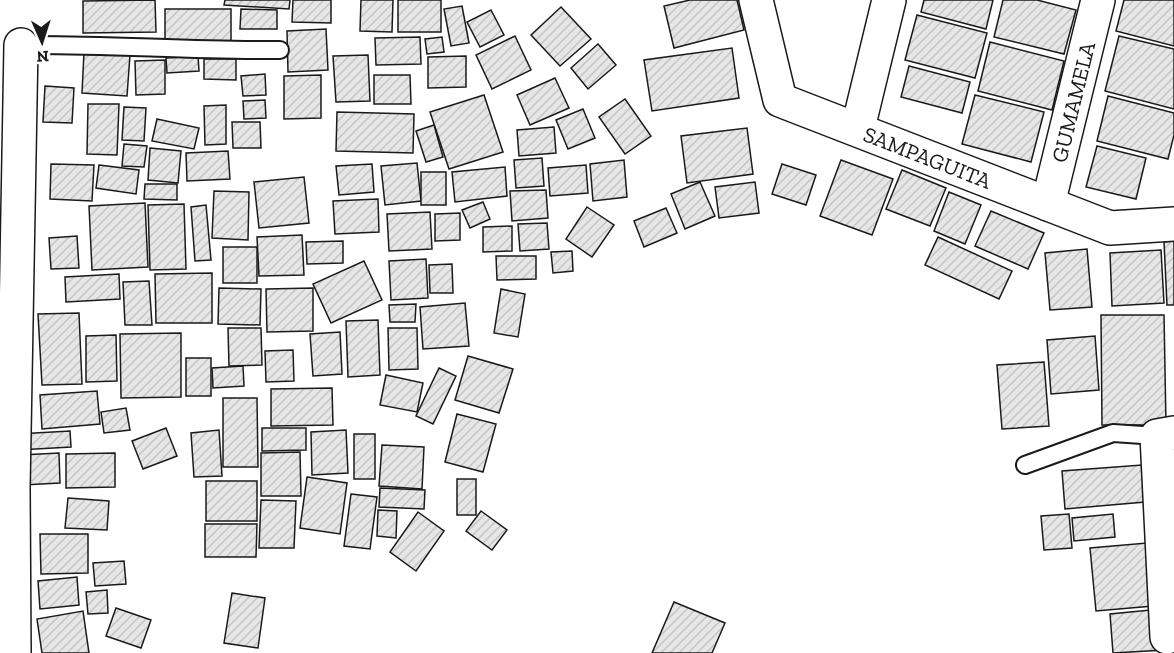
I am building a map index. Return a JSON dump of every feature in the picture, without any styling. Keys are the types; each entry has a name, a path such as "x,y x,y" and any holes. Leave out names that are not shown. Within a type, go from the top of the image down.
{"street":[{"name":"SAMPAGUITA","path":"756,0 780,100 858,128 1110,228 1174,224"},
{"path":"858,128 889,0"},
{"name":"GUMAMELA","path":"1048,204 1098,0"},
{"path":"14,653 13,488 21,45"},
{"path":"1166,434 1167,636"}],"lane":[{"path":"21,45 106,44 227,51 280,50"},
{"path":"1025,465 1113,433 1166,434"}],"building":[{"path":"155,0 156,32 83,33 83,1"},
{"path":"225,0 290,0 289,9 224,5"},
{"path":"293,0 331,0 331,23 292,22"},
{"path":"361,0 393,0 392,32 360,31"},
{"path":"398,0 441,0 441,32 398,32"},
{"path":"690,0 737,0 744,30 674,48 664,6"},
{"path":"924,0 993,0 986,29 921,12"},
{"path":"1003,0 1037,0 1076,10 1064,54 994,37"},
{"path":"1124,0 1174,0 1174,46 1116,31"},
{"path":"462,6 469,43 451,46 444,9"},
{"path":"561,7 591,39 560,66 531,35"},
{"path":"165,9 231,9 231,43 165,43"},
{"path":"241,9 277,10 277,29 240,29"},
{"path":"491,10 504,35 480,47 467,22"},
{"path":"917,15 987,33 975,78 905,60"},
{"path":"326,29 328,70 288,72 287,31"},
{"path":"515,36 531,70 492,89 476,55"},
{"path":"1119,36 1174,49 1174,109 1105,91"},
{"path":"420,37 421,64 376,65 375,38"},
{"path":"442,37 444,52 427,54 425,39"},
{"path":"990,42 1064,61 1052,110 978,91"},
{"path":"598,44 616,65 588,89 571,68"},
{"path":"732,48 739,98 652,111 644,60"},
{"path":"84,52 130,55 127,96 82,93"},
{"path":"368,55 370,101 336,102 333,56"},
{"path":"198,56 199,71 167,73 166,58"},
{"path":"466,56 466,87 428,88 428,57"},
{"path":"204,59 236,59 236,80 204,79"},
{"path":"165,60 165,94 136,95 135,61"},
{"path":"909,66 970,82 962,113 901,97"},
{"path":"265,74 266,95 243,96 241,76"},
{"path":"321,75 321,118 284,119 284,76"},
{"path":"374,75 410,75 411,104 374,104"},
{"path":"555,78 569,108 530,125 517,95"},
{"path":"45,86 74,88 72,123 43,122"},
{"path":"484,95 503,152 449,169 430,112"},
{"path":"975,95 1044,112 1031,162 962,144"},
{"path":"1108,96 1174,113 1174,135 1168,159 1097,141"},
{"path":"625,99 651,136 625,154 599,117"},
{"path":"265,100 266,118 244,119 243,101"},
{"path":"88,104 119,104 117,155 87,154"},
{"path":"226,105 226,144 205,145 204,106"},
{"path":"124,107 146,108 144,141 122,140"},
{"path":"583,109 595,138 568,149 556,120"},
{"path":"337,112 414,114 413,153 336,151"},
{"path":"157,119 199,128 194,149 152,141"},
{"path":"232,122 260,122 261,148 233,148"},
{"path":"434,125 443,157 426,162 416,131"},
{"path":"554,127 556,153 519,156 517,130"},
{"path":"747,128 753,174 687,183 681,136"},
{"path":"124,144 147,146 144,167 122,166"},
{"path":"1097,146 1146,158 1136,199 1086,187"},
{"path":"150,148 181,151 178,183 148,180"},
{"path":"228,151 230,179 187,181 186,153"},
{"path":"542,158 544,186 516,188 514,160"},
{"path":"624,160 627,197 593,201 590,164"},
{"path":"841,160 893,179 872,235 820,216"},
{"path":"417,163 421,201 385,205 381,166"},
{"path":"51,164 94,165 92,201 50,199"},
{"path":"372,164 374,192 339,195 336,166"},
{"path":"782,164 816,175 806,205 772,194"},
{"path":"99,165 139,170 136,194 96,188"},
{"path":"586,165 588,193 550,196 548,168"},
{"path":"505,167 507,196 455,202 452,172"},
{"path":"902,170 946,188 930,226 886,209"},
{"path":"421,172 446,172 446,205 421,205"},
{"path":"304,177 309,223 259,228 254,182"},
{"path":"700,182 715,216 685,229 671,194"},
{"path":"755,182 759,213 719,218 715,187"},
{"path":"145,184 177,184 177,200 144,199"},
{"path":"546,190 548,218 512,221 510,191"},
{"path":"214,191 249,192 248,240 212,238"},
{"path":"949,192 981,205 965,244 934,231"},
{"path":"378,199 379,232 335,234 333,201"},
{"path":"483,202 490,219 470,228 462,210"},
{"path":"145,203 148,267 92,270 89,206"},
{"path":"184,204 186,269 150,270 148,205"},
{"path":"206,205 211,260 195,261 191,207"},
{"path":"587,207 614,225 592,257 566,239"},
{"path":"666,208 677,233 644,247 634,221"},
{"path":"991,211 1044,233 1028,269 975,246"},
{"path":"430,212 432,249 389,251 387,214"},
{"path":"460,213 460,240 435,241 435,214"},
{"path":"547,223 549,249 520,251 518,224"},
{"path":"512,226 512,251 483,252 483,227"},
{"path":"302,235 304,275 259,276 257,237"},
{"path":"77,236 79,268 51,269 49,238"},
{"path":"938,237 1012,271 999,299 925,265"},
{"path":"343,241 343,263 307,264 306,242"},
{"path":"1174,241 1174,305 1167,305 1164,242"},
{"path":"223,247 257,247 257,283 223,283"},
{"path":"1087,249 1092,307 1050,310 1045,253"},
{"path":"1161,250 1164,303 1112,306 1110,253"},
{"path":"572,251 573,271 553,273 551,252"},
{"path":"496,256 536,256 536,279 497,280"},
{"path":"426,259 428,298 391,300 389,261"},
{"path":"364,261 382,300 331,323 313,284"},
{"path":"452,264 453,293 430,293 429,265"},
{"path":"212,273 212,323 156,323 155,274"},
{"path":"119,274 120,299 66,302 65,277"},
{"path":"149,281 152,325 125,325 123,282"},
{"path":"219,288 261,289 260,325 218,324"},
{"path":"313,288 313,331 267,332 266,289"},
{"path":"501,289 525,294 518,337 494,333"},
{"path":"465,303 469,346 423,349 420,307"},
{"path":"416,304 415,322 390,322 389,305"},
{"path":"79,313 82,384 42,385 38,314"},
{"path":"1101,315 1164,315 1166,425 1102,425"},
{"path":"378,320 380,375 348,377 346,321"},
{"path":"228,328 261,328 262,365 229,366"},
{"path":"388,328 417,328 418,369 389,370"},
{"path":"340,332 342,374 313,376 310,334"},
{"path":"181,333 181,397 121,398 120,334"},
{"path":"116,335 117,381 86,382 86,336"},
{"path":"1095,336 1099,390 1051,394 1047,340"},
{"path":"293,350 294,381 266,382 265,351"},
{"path":"468,356 513,369 499,413 455,400"},
{"path":"186,358 211,358 211,396 186,396"},
{"path":"1044,362 1049,426 1002,429 997,365"},
{"path":"243,366 244,386 213,388 212,368"},
{"path":"439,368 456,376 433,424 416,416"},
{"path":"386,375 423,383 417,412 380,405"},
{"path":"332,388 333,425 271,426 271,389"},
{"path":"97,391 100,424 42,429 40,395"},
{"path":"223,398 257,398 258,467 223,467"},
{"path":"126,408 130,430 104,433 101,412"},
{"path":"457,414 496,424 483,472 445,462"},
{"path":"166,428 177,456 143,469 132,441"},
{"path":"262,428 306,428 306,450 262,451"},
{"path":"219,430 222,476 194,477 191,433"},
{"path":"346,430 348,473 312,475 311,432"},
{"path":"70,431 71,447 18,450 17,434"},
{"path":"354,434 375,434 375,479 354,479"},
{"path":"382,445 424,447 422,489 379,486"},
{"path":"300,452 301,496 261,496 261,453"},
{"path":"59,453 60,483 22,485 21,455"},
{"path":"115,453 115,487 66,488 66,454"},
{"path":"1142,465 1145,502 1065,509 1062,471"},
{"path":"307,477 347,483 340,534 300,528"},
{"path":"457,479 476,479 476,515 457,515"},
{"path":"206,481 257,481 257,521 206,521"},
{"path":"380,488 425,490 424,509 379,507"},
{"path":"351,494 377,497 370,549 344,546"},
{"path":"68,498 109,501 107,530 65,528"},
{"path":"261,500 296,501 294,548 259,548"},
{"path":"378,510 397,511 396,538 377,536"},
{"path":"481,511 507,530 492,550 466,531"},
{"path":"418,512 444,531 416,571 390,552"},
{"path":"1069,514 1072,548 1044,550 1041,516"},
{"path":"1113,514 1115,537 1074,541 1072,518"},
{"path":"205,524 257,524 256,557 205,557"},
{"path":"40,534 88,534 88,573 41,574"},
{"path":"1147,543 1153,606 1096,611 1090,548"},
{"path":"124,561 126,584 95,586 93,563"},
{"path":"77,577 79,605 40,609 38,581"},
{"path":"107,590 108,613 88,614 86,592"},
{"path":"232,593 265,598 258,648 224,643"},
{"path":"674,602 725,623 712,653 652,653"},
{"path":"116,608 151,620 141,648 106,636"},
{"path":"1161,609 1165,650 1113,653 1110,614"},
{"path":"83,611 89,653 42,653 37,619"}]}
